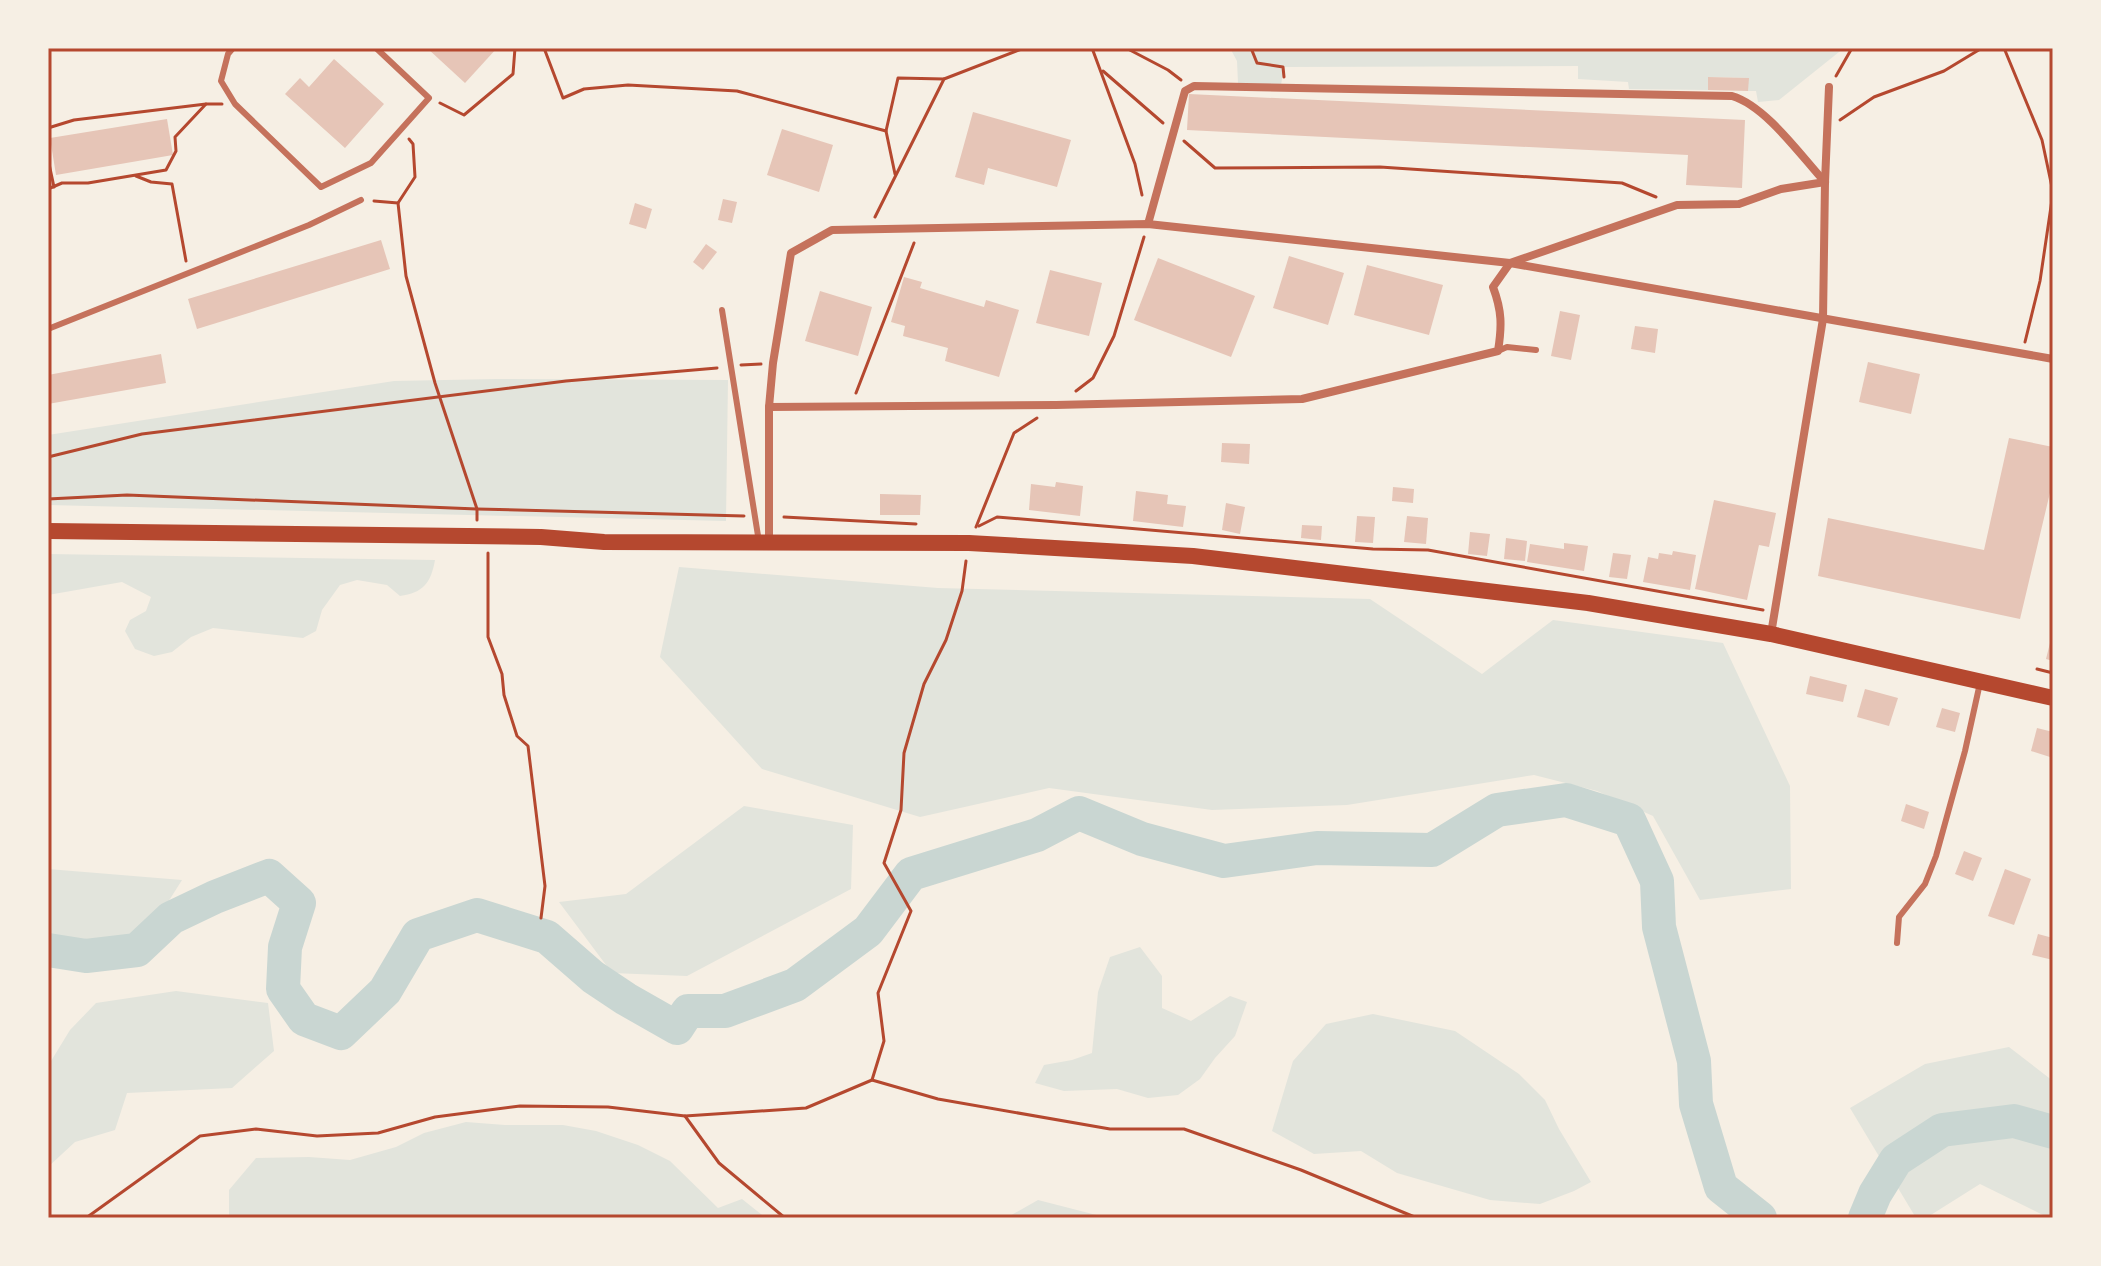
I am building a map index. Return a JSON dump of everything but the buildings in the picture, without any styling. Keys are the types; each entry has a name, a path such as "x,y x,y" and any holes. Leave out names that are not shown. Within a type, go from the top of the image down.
{"main road":[{"path":"48,531 391,534 541,537 604,542 969,543 1193,556 1588,603 1771,634 2053,698"}],"street":[{"path":"1771,634 1823,319 1829,87"},
{"path":"1148,224 1185,91 1189,88 1732,96 1759,109 1825,182"},
{"path":"769,407 1302,399 1498,351 1501,309 1493,287 1510,263 1677,205 1739,204 1781,189 1825,182"},
{"path":"764,542 773,363 791,253 832,230 1148,224 1510,263 2053,359"}],"lane":[{"path":"233,48 228,54 221,81 235,104 321,187 371,163 429,98 376,48"},
{"path":"48,329 309,225 361,200"},
{"path":"722,310 764,542"},
{"path":"1498,351 1507,347 1536,350"},
{"path":"1897,943 1899,917 1925,884 1936,856 1981,682"}],"path":[{"path":"429,98 464,115 513,74 515,48"},
{"path":"544,48 563,98 584,89 628,85 737,91 886,131"},
{"path":"1010,48 1015,52"},
{"path":"895,177 886,131 898,78 944,79 1024,48"},
{"path":"1092,48 1135,164 1141,194"},
{"path":"1126,48 1168,70"},
{"path":"1251,48 1257,63 1283,67 1284,88"},
{"path":"1829,87 1852,48"},
{"path":"1827,129 1874,97 1944,71 1982,48"},
{"path":"2004,48 2042,140 2053,193 2040,281 2022,353"},
{"path":"1100,68 1215,168 1380,167 1622,183 1677,205"},
{"path":"869,229 944,79"},
{"path":"48,128 74,120 206,104 175,137 176,151 166,170 88,183 62,183 48,189"},
{"path":"413,144 415,177 398,203 406,276 440,397 477,509 479,545 488,545 488,637 502,674 504,695 517,736 528,746 545,886 541,918"},
{"path":"48,159 54,187"},
{"path":"134,175 151,182 172,184 189,273"},
{"path":"361,200 398,203"},
{"path":"872,1080 884,1041 878,993 911,911 884,863 901,810 904,753 924,684 946,640 962,591 969,543 1014,433 1093,378 1114,336 1148,224"},
{"path":"851,406 920,228"},
{"path":"48,457 142,434 566,381 773,363"},
{"path":"2037,669 2053,673"},
{"path":"86,1218 200,1136 256,1129 317,1136 378,1133 435,1117 520,1106 608,1107 685,1116 806,1108 872,1080 938,1099 1110,1129 1184,1129 1301,1170 1417,1218"},
{"path":"685,1116 719,1163 785,1218"}],"shaded area":[{"path":"1230,48 1844,48 1779,100 1758,102 1756,91 1748,91 1748,78 1709,77 1708,90 1629,89 1628,82 1578,79 1578,66 1284,67 1281,85 1238,83 1237,61"},
{"path":"728,380 726,521 48,505 48,435 394,381"},
{"path":"48,554 435,560 425,586 408,595 400,596 387,585 357,580 340,585 322,610 316,631 303,638 213,628 191,637 172,652 154,656 135,649 125,631 130,620 146,611 151,597 122,582 48,595"},
{"path":"679,567 938,588 1370,599 1482,674 1553,620 1723,643 1790,786 1791,889 1700,900 1653,816 1597,791 1534,775 1347,805 1212,810 1049,788 920,817 762,769 660,657"},
{"path":"744,806 853,825 851,889 687,976 612,973 559,902 626,894"},
{"path":"48,869 182,880 144,940 48,952"},
{"path":"1140,947 1162,976 1162,1008 1191,1021 1230,996 1247,1002 1235,1036 1200,1079 1178,1095 1148,1098 1117,1089 1064,1091 1035,1083 1044,1065 1092,1053 1098,992 1110,957"},
{"path":"176,991 268,1003 274,1051 232,1088 127,1093 115,1130 75,1142 48,1167 48,1066 70,1030 96,1003"},
{"path":"1373,1014 1455,1031 1519,1074 1545,1100 1591,1182 1540,1204 1490,1200 1397,1173 1361,1151 1314,1154 1272,1131 1293,1061 1326,1024"},
{"path":"2009,1047 2053,1081 2053,1218 1980,1184 1926,1218 1916,1218 1850,1108 1925,1064"},
{"path":"466,1122 563,1125 596,1131 638,1145 670,1161 718,1208 742,1199 766,1218 229,1218 229,1190 256,1158 350,1160 396,1147 424,1133"},
{"path":"1038,1200 1108,1218 1006,1218"}],"waterway":[{"path":"48,950 86,956 137,950 171,918 269,876 299,903 285,947 283,989 304,1019 341,1033 385,991 418,935 477,915 547,937 593,977 677,1028 688,1011 725,1011 795,985 868,931 911,874 1037,835 1079,813 1142,839 1224,861 1317,848 1432,850 1497,810 1566,800 1629,820 1657,881 1659,927 1694,1061 1696,1104 1721,1187 1760,1218"},
{"path":"1865,1218 1875,1194 1896,1160 1942,1130 2014,1121 2053,1132"}]}
